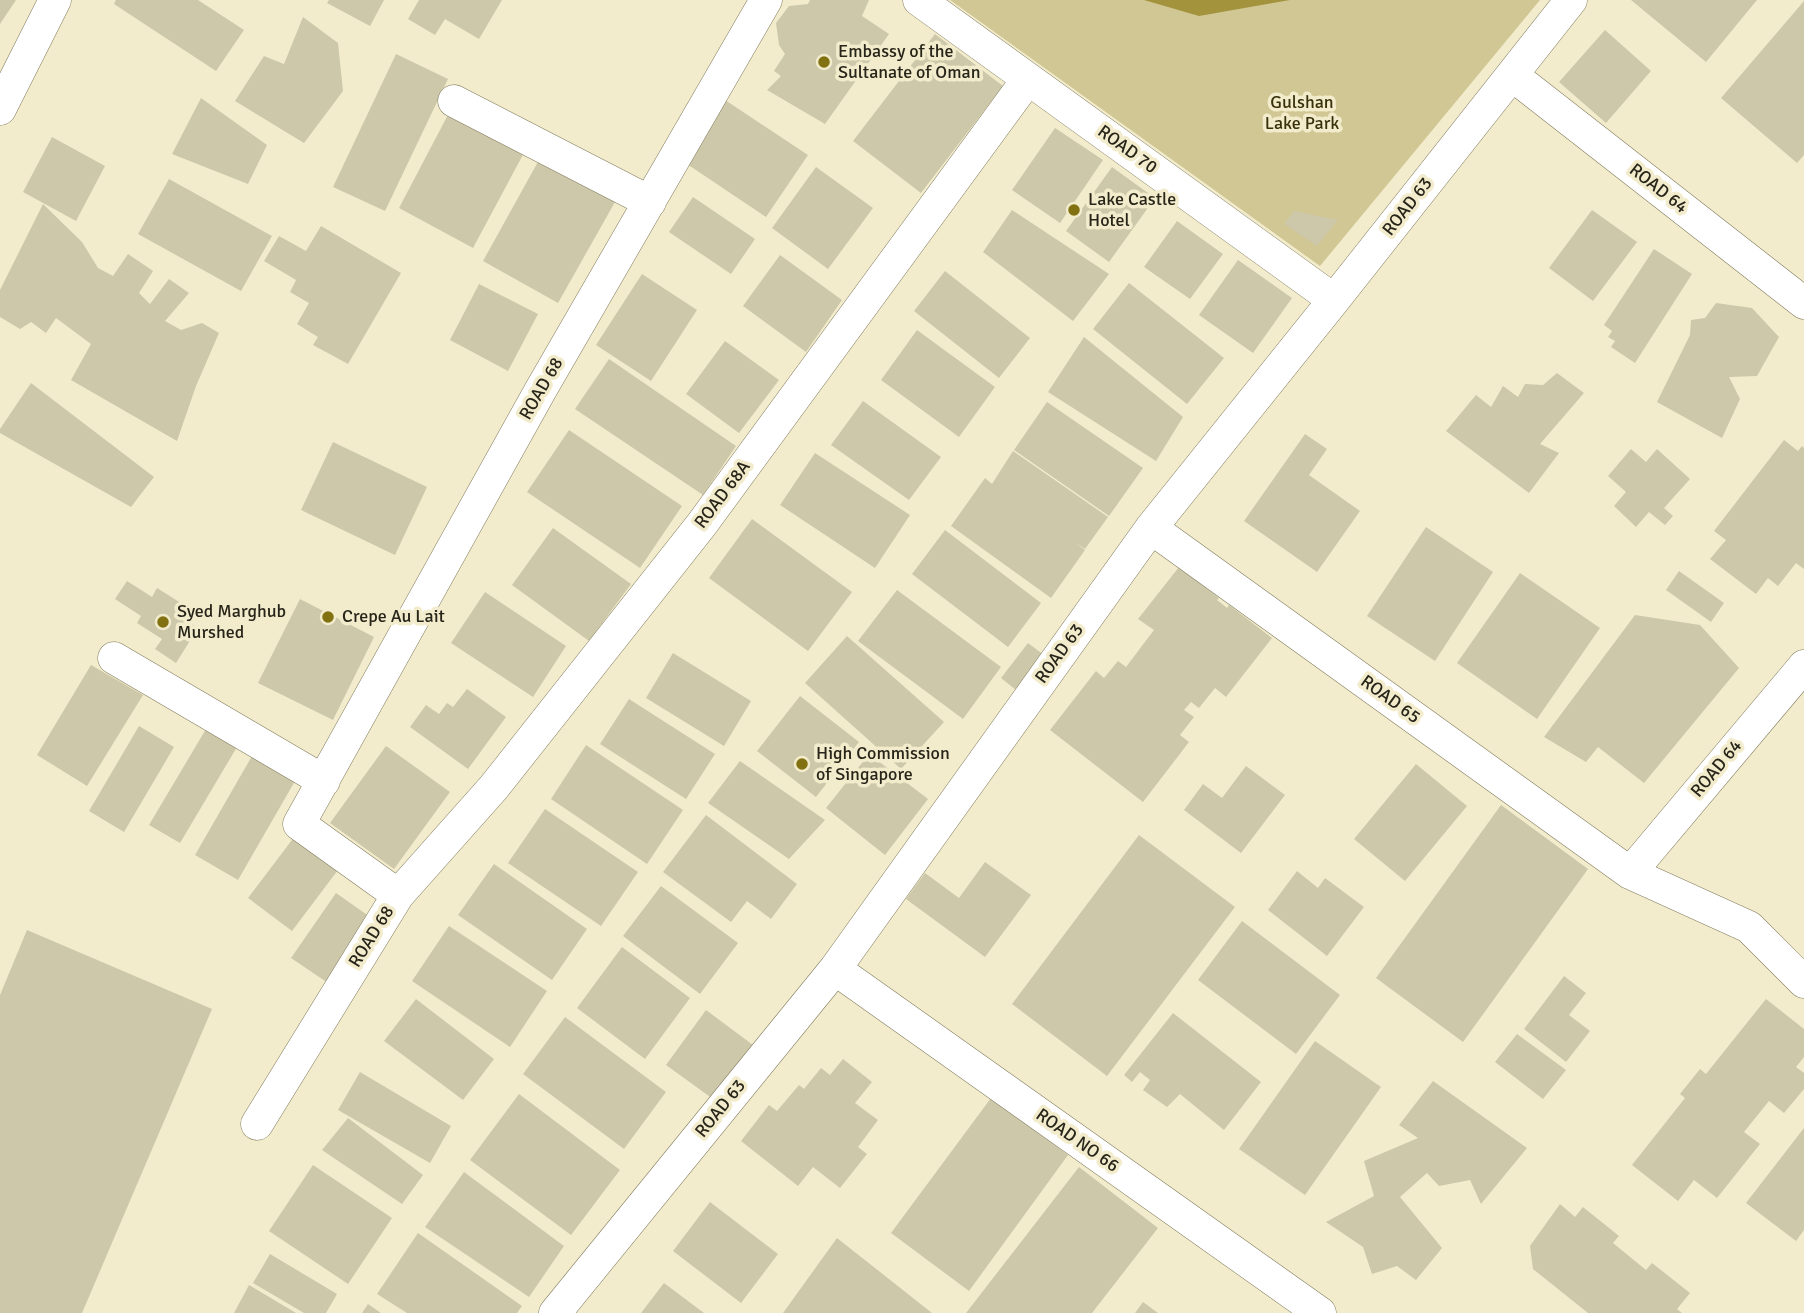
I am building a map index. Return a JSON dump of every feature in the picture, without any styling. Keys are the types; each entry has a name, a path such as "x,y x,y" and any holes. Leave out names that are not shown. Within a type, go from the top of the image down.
{"street":[{"path":"0,109 55,0"},
{"name":"ROAD 68","path":"257,1124 398,895 299,824 540,391 766,0"},
{"name":"ROAD 70","path":"919,0 1334,300"},
{"name":"ROAD 63","path":"555,1313 835,969 1151,528 1571,0"},
{"name":"ROAD 64","path":"1512,75 1804,303"},
{"name":"ROAD 68A","path":"398,895 494,787 702,524 1028,79"},
{"path":"454,101 650,202"},
{"name":"ROAD 65","path":"1151,528 1630,873 1749,927 1804,982"},
{"path":"114,658 324,781"},
{"name":"ROAD 64","path":"1630,873 1804,666"},
{"name":"ROAD NO 66","path":"835,969 1320,1313"}],"green space":[{"name":"Gulshan Lake Park","path":"950,0 1540,0 1320,266"}],"shaded area":[{"path":"1144,0 1290,0 1199,16"}],"building":[{"path":"0,0 16,0 0,24"},
{"path":"116,0 198,0 244,30 216,71 114,4"},
{"path":"329,0 384,0 370,26 327,3"},
{"path":"419,0 502,0 479,39 445,19 435,35 408,19"},
{"name":"Embassy of the Sultanate of Oman","path":"810,0 869,0 862,16 889,34 825,124 767,90 781,76 774,71 785,54 779,45 776,23 789,6 808,4"},
{"path":"1631,0 1757,0 1706,62"},
{"path":"1804,1 1804,155 1797,163 1721,98"},
{"path":"303,17 338,43 343,91 304,143 235,101 264,56 284,64"},
{"path":"1605,30 1651,71 1606,123 1559,82"},
{"path":"935,34 1003,86 921,193 853,141"},
{"path":"396,54 448,79 385,211 333,187"},
{"path":"201,98 267,145 248,184 172,154"},
{"path":"725,100 808,155 766,217 684,162"},
{"path":"450,111 525,151 473,248 399,208"},
{"path":"1055,128 1103,160 1060,223 1012,190"},
{"path":"52,137 105,166 76,221 23,192"},
{"path":"539,160 615,202 558,303 483,261"},
{"path":"816,167 873,208 828,269 772,228"},
{"path":"1112,167 1155,198 1109,262 1066,231"},
{"path":"169,179 272,236 241,291 138,234"},
{"path":"693,197 755,239 731,274 669,232"},
{"path":"43,204 82,242 98,268 113,276 128,254 153,271 139,293 150,304 169,279 189,293 165,321 181,330 202,323 219,333 196,386 177,441 71,380 91,344 56,318 46,333 31,322 20,329 0,317 0,290"},
{"path":"1012,210 1109,274 1073,321 983,252"},
{"path":"1592,210 1637,242 1593,301 1549,268"},
{"path":"1294,211 1338,220 1317,246 1284,224"},
{"path":"1177,221 1223,254 1190,299 1144,267"},
{"path":"321,226 401,273 348,364 313,345 318,337 297,324 309,303 290,292 296,280 264,261 279,236 306,251"},
{"path":"1654,249 1692,274 1635,363 1611,347 1615,341 1608,337 1612,331 1604,325"},
{"path":"780,255 842,300 806,352 743,306"},
{"path":"1238,260 1292,298 1253,353 1199,315"},
{"path":"945,271 1030,338 999,378 914,311"},
{"path":"642,274 697,310 651,381 596,345"},
{"path":"1129,283 1224,358 1187,404 1093,329"},
{"path":"479,284 538,314 508,371 450,340"},
{"path":"1716,303 1752,308 1779,337 1757,376 1729,377 1740,399 1722,438 1657,402 1690,335 1691,320 1705,318"},
{"path":"917,330 995,387 959,437 881,380"},
{"path":"1084,337 1183,417 1156,461 1048,392"},
{"path":"725,341 779,380 739,433 686,394"},
{"path":"609,359 736,446 703,495 575,409"},
{"path":"1557,373 1584,393 1540,444 1559,453 1529,493 1446,431 1476,395 1491,407 1503,386 1518,397 1525,384 1543,385"},
{"path":"31,383 154,477 131,507 0,433 0,429"},
{"path":"863,401 941,457 909,500 831,445"},
{"path":"1047,402 1143,468 1109,516 1014,450"},
{"path":"569,430 682,506 640,568 527,492"},
{"path":"1305,434 1327,449 1309,475 1360,511 1317,572 1244,521"},
{"path":"1784,440 1798,451 1802,446 1804,448 1804,569 1796,563 1778,586 1768,578 1756,594 1710,559 1726,540 1714,531"},
{"path":"333,442 427,487 395,555 301,510"},
{"path":"1631,449 1646,462 1657,449 1690,479 1664,508 1673,516 1665,525 1649,512 1636,527 1614,506 1626,492 1608,476"},
{"path":"1013,451 1108,517 1085,549 1075,543 1085,550 1051,598 951,526 985,478 992,484"},
{"path":"815,453 910,515 875,568 780,505"},
{"path":"752,519 852,592 808,651 709,578"},
{"path":"1426,527 1493,572 1435,661 1367,616"},
{"path":"553,528 631,584 589,641 512,585"},
{"path":"945,530 1041,603 1008,647 912,574"},
{"path":"1179,567 1219,598 1217,600 1227,608 1229,605 1272,638 1226,697 1215,688 1199,708 1191,702 1184,710 1194,717 1180,735 1189,742 1143,802 1050,730 1096,671 1104,678 1118,661 1126,667 1154,630 1138,619"},
{"path":"1679,571 1724,603 1711,622 1666,590"},
{"path":"1520,573 1600,628 1537,719 1457,663"},
{"name":"Syed Marghub Murshed","path":"127,581 152,597 157,588 192,610 185,620 198,628 176,663 155,649 162,639 137,623 141,616 115,599"},
{"path":"897,590 1001,667 963,719 858,641"},
{"path":"485,592 566,646 533,697 451,643"},
{"path":"300,599 374,637 333,720 258,683"},
{"path":"1635,615 1700,625 1739,668 1644,783 1598,747 1586,762 1544,737"},
{"path":"847,636 944,722 901,769 805,683"},
{"path":"1028,643 1048,658 1021,694 1001,678"},
{"path":"673,653 751,701 724,746 646,698"},
{"path":"91,665 143,695 87,786 37,755"},
{"path":"467,689 506,717 468,769 410,727 426,705 439,714 447,703 453,707"},
{"path":"800,696 859,742 816,797 757,751"},
{"path":"629,699 715,754 686,799 600,744"},
{"path":"139,726 174,747 124,832 89,811"},
{"path":"206,729 237,747 180,843 149,825"},
{"path":"586,745 683,810 647,864 551,799"},
{"path":"386,746 450,792 394,869 330,823"},
{"path":"869,754 928,799 885,855 826,808"},
{"path":"252,756 295,781 238,880 195,855"},
{"path":"740,761 825,820 789,859 708,803"},
{"path":"1416,764 1467,806 1405,881 1354,839"},
{"path":"1246,766 1285,795 1241,853 1184,810 1203,784 1222,798"},
{"path":"1501,805 1588,869 1463,1042 1376,978"},
{"path":"545,809 638,872 601,926 508,863"},
{"path":"706,815 797,884 771,919 747,901 731,922 663,872"},
{"path":"298,832 341,866 292,931 248,898"},
{"path":"1139,835 1235,907 1107,1076 1012,1004"},
{"path":"985,862 1031,895 985,957 906,899 925,873 959,898"},
{"path":"494,864 587,929 552,980 458,915"},
{"path":"1297,871 1318,888 1325,878 1364,907 1327,956 1268,910"},
{"path":"661,886 738,943 700,994 623,936"},
{"path":"336,893 373,919 328,983 291,958"},
{"path":"1242,921 1340,995 1296,1054 1198,980"},
{"path":"449,926 547,991 510,1047 412,981"},
{"path":"27,930 212,1009 82,1313 0,1313 0,995"},
{"path":"622,947 690,998 645,1059 577,1008"},
{"path":"1564,976 1586,993 1569,1015 1590,1031 1566,1062 1524,1029"},
{"path":"416,999 494,1059 463,1100 384,1041"},
{"path":"1766,999 1804,1029 1804,1057 1796,1067 1804,1073 1804,1089 1784,1113 1769,1101 1744,1132 1760,1144 1717,1198 1694,1180 1678,1201 1632,1165 1685,1098 1680,1094 1700,1069 1706,1074"},
{"path":"706,1010 753,1045 713,1099 666,1065"},
{"path":"1173,1013 1261,1082 1224,1130 1180,1094 1167,1107 1143,1090 1150,1080 1140,1072 1132,1082 1124,1075"},
{"path":"565,1017 666,1092 624,1149 523,1074"},
{"path":"1517,1034 1566,1070 1543,1099 1495,1062"},
{"path":"1315,1041 1381,1087 1305,1195 1239,1149"},
{"path":"843,1059 872,1082 855,1103 878,1120 858,1147 867,1154 840,1188 813,1167 798,1186 741,1141 769,1105 777,1111 799,1085 804,1089 821,1068 830,1075"},
{"path":"360,1072 451,1126 430,1163 338,1110"},
{"path":"1433,1081 1527,1148 1481,1204 1470,1180 1439,1186 1427,1173 1400,1197 1442,1248 1416,1280 1397,1266 1372,1274 1363,1247 1326,1222 1374,1196 1364,1161 1418,1138 1399,1125"},
{"path":"519,1094 620,1170 571,1235 470,1160"},
{"path":"991,1098 1068,1155 969,1291 891,1233"},
{"path":"348,1118 423,1175 402,1204 322,1150"},
{"path":"1804,1128 1804,1230 1796,1241 1746,1203"},
{"path":"313,1165 392,1218 348,1284 269,1231"},
{"path":"1079,1167 1158,1228 1092,1313 966,1313"},
{"path":"464,1172 564,1246 529,1297 425,1227"},
{"path":"710,1202 778,1254 741,1303 673,1251"},
{"path":"1560,1204 1575,1217 1583,1207 1619,1236 1613,1243 1646,1270 1652,1263 1690,1293 1677,1309 1682,1313 1588,1313 1533,1269 1530,1246"},
{"path":"418,1233 522,1306 517,1313 407,1313 377,1294"},
{"path":"837,1238 932,1313 783,1313"},
{"path":"270,1254 337,1294 326,1313 304,1313 253,1283"},
{"path":"664,1283 704,1313 641,1313"},
{"path":"249,1285 296,1313 234,1313"},
{"path":"1143,1302 1158,1313 1135,1313"},
{"path":"368,1304 381,1313 362,1313"}],"place":[{"name":"Embassy of the Sultanate of Oman","path":"824,62"},
{"name":"Lake Castle Hotel","path":"1074,210"},
{"name":"Crepe Au Lait","path":"328,617"},
{"name":"Syed Marghub Murshed","path":"163,622"},
{"name":"High Commission of Singapore","path":"802,764"}]}
